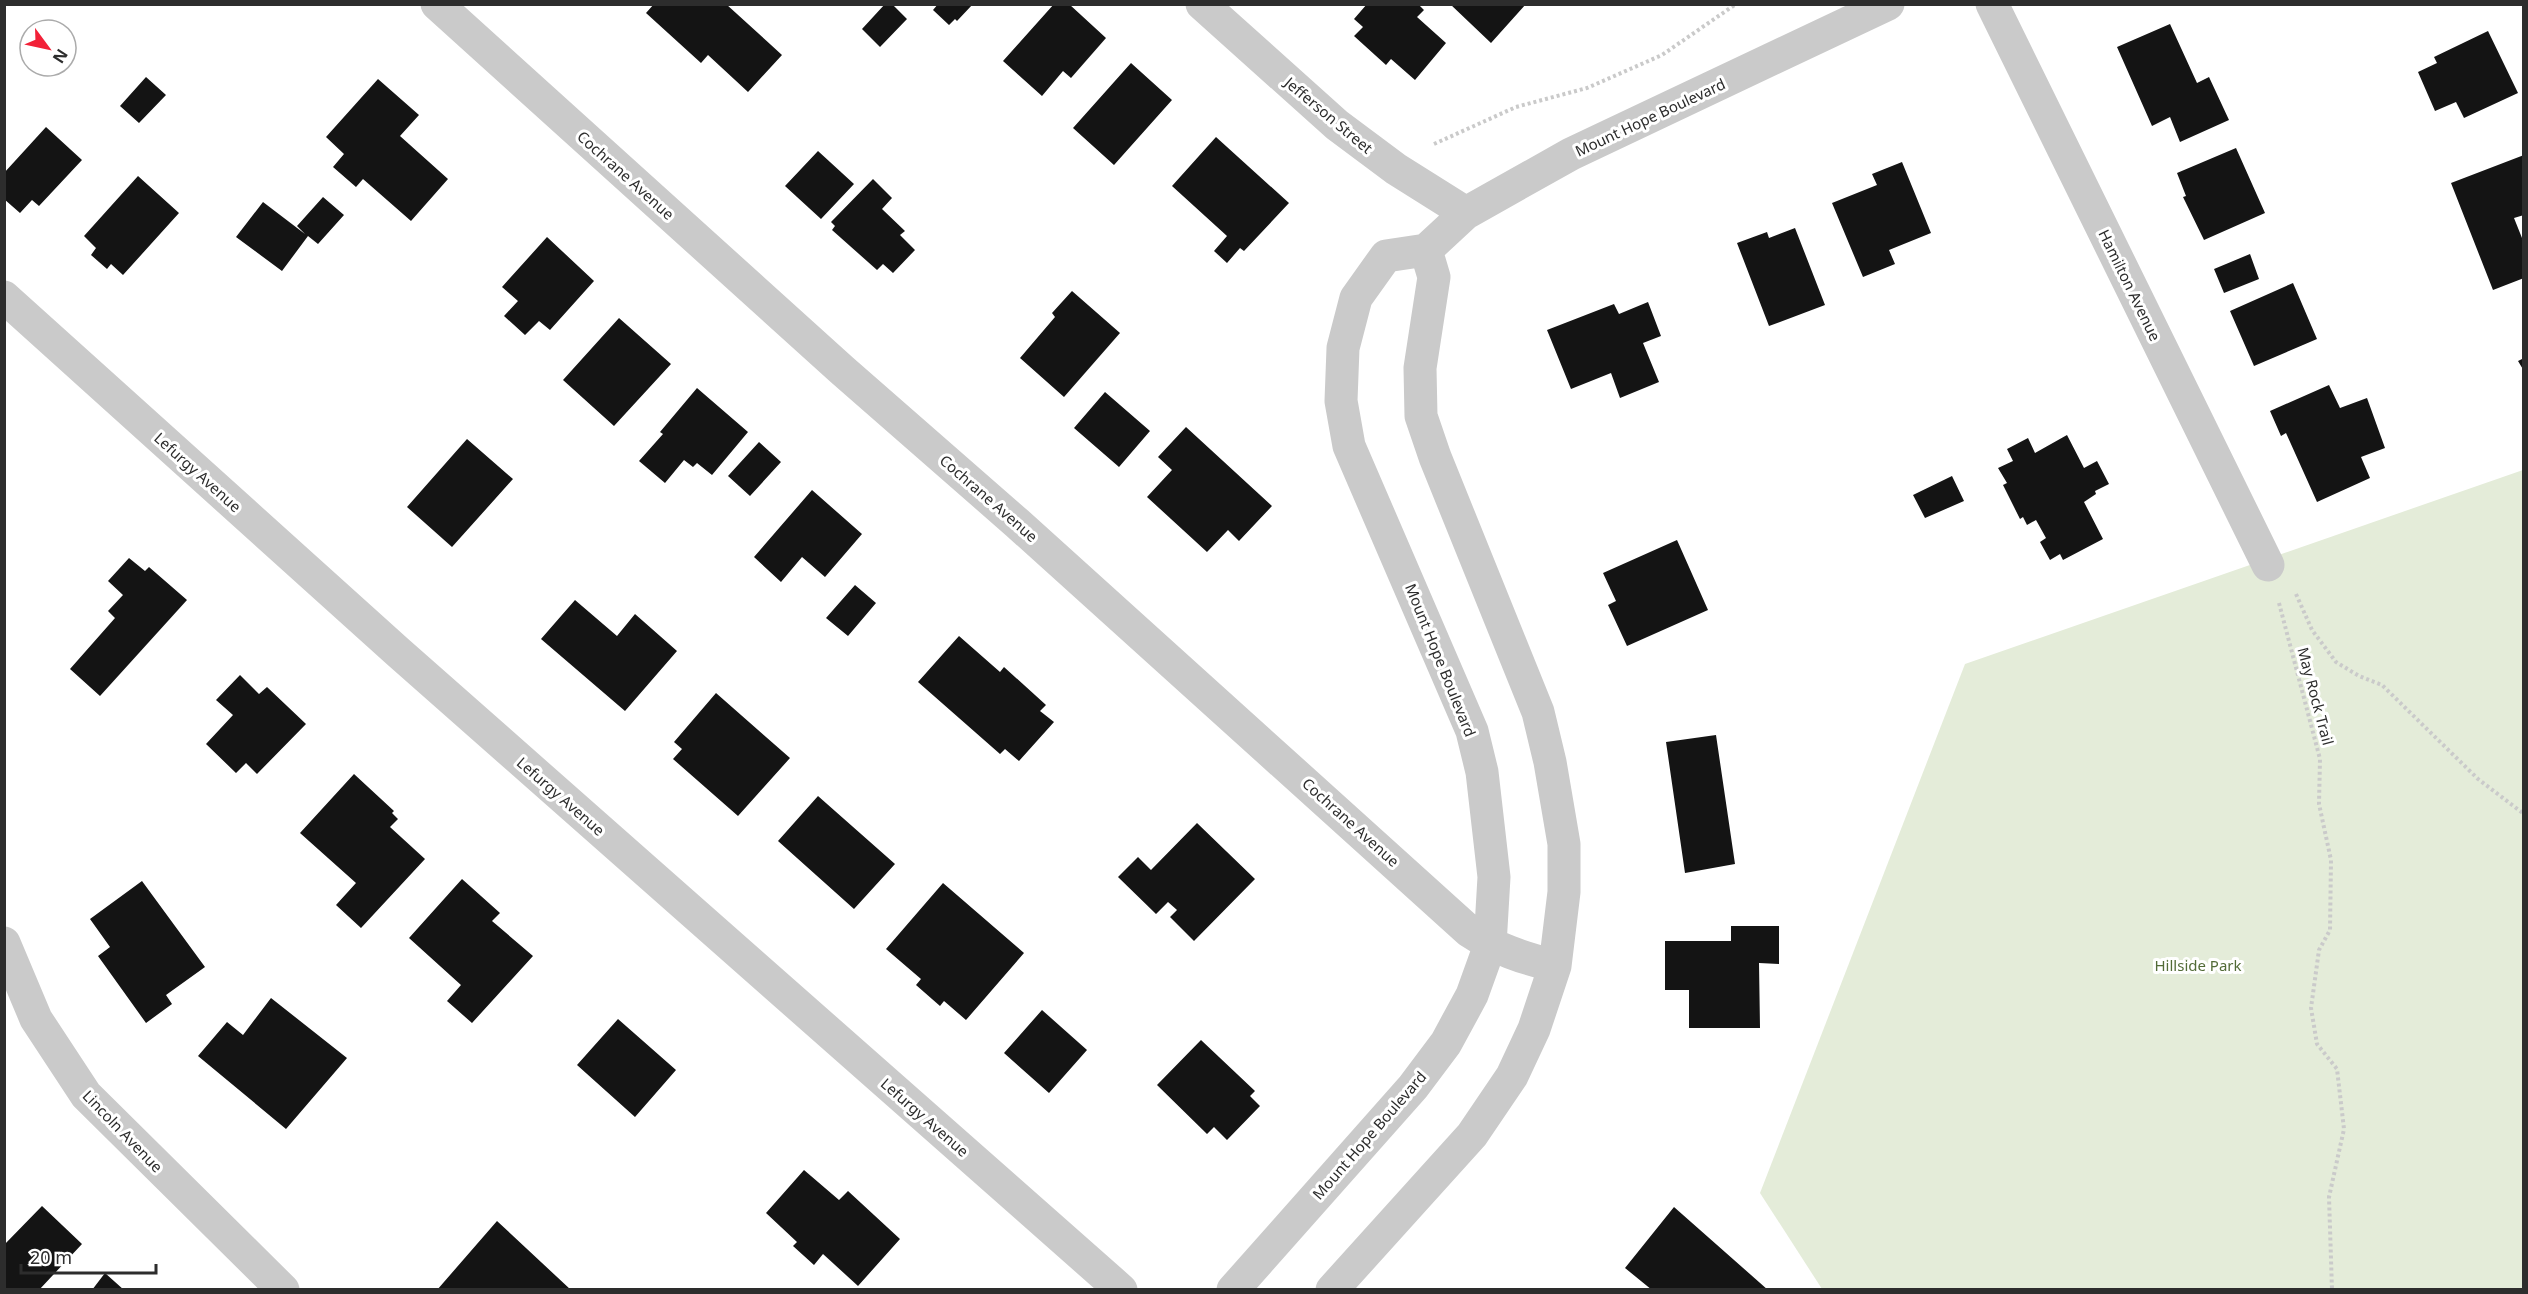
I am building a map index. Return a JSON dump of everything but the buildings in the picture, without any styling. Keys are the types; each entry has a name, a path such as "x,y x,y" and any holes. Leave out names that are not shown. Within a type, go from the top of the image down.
{"street":[{"name":"Cochrane Avenue","path":"436,4 851,377 1079,578 1469,931 1490,945 1525,959 1555,966"},
{"name":"Jefferson Street","path":"1202,4 1337,125 1396,169 1466,213"},
{"name":"Mount Hope Boulevard","path":"1233,1290 1413,1087 1446,1043 1472,995 1490,945 1494,878 1482,772 1472,731 1349,446 1341,401 1342,348 1356,298 1386,256 1426,250 1466,213 1571,154 1888,4"},
{"name":"Hamilton Avenue","path":"1992,4 2268,565"},
{"path":"1332,1290 1479,1125 1512,1076 1534,1029 1555,966 1564,892 1564,844 1538,712 1435,457 1421,416 1419,368 1434,277 1426,250"},
{"name":"Lefurgy Avenue","path":"4,297 407,660 1120,1290"},
{"name":"Lincoln Avenue","path":"4,943 36,1019 86,1095 283,1290"}],"path":[{"path":"1427,147 1516,107 1587,88 1654,59 1736,4"},
{"path":"2268,565 2289,578 2312,630 2336,662 2359,676 2382,685 2478,779 2523,814"},
{"name":"May Rock Trail","path":"2268,565 2320,759 2319,804 2331,860 2330,930 2319,950 2311,1008 2317,1044 2337,1069 2344,1129 2329,1197 2332,1290"}],"green space":[{"name":"Hillside Park","path":"2523,470 2523,1289 1822,1289 1760,1193 1965,664"}]}
